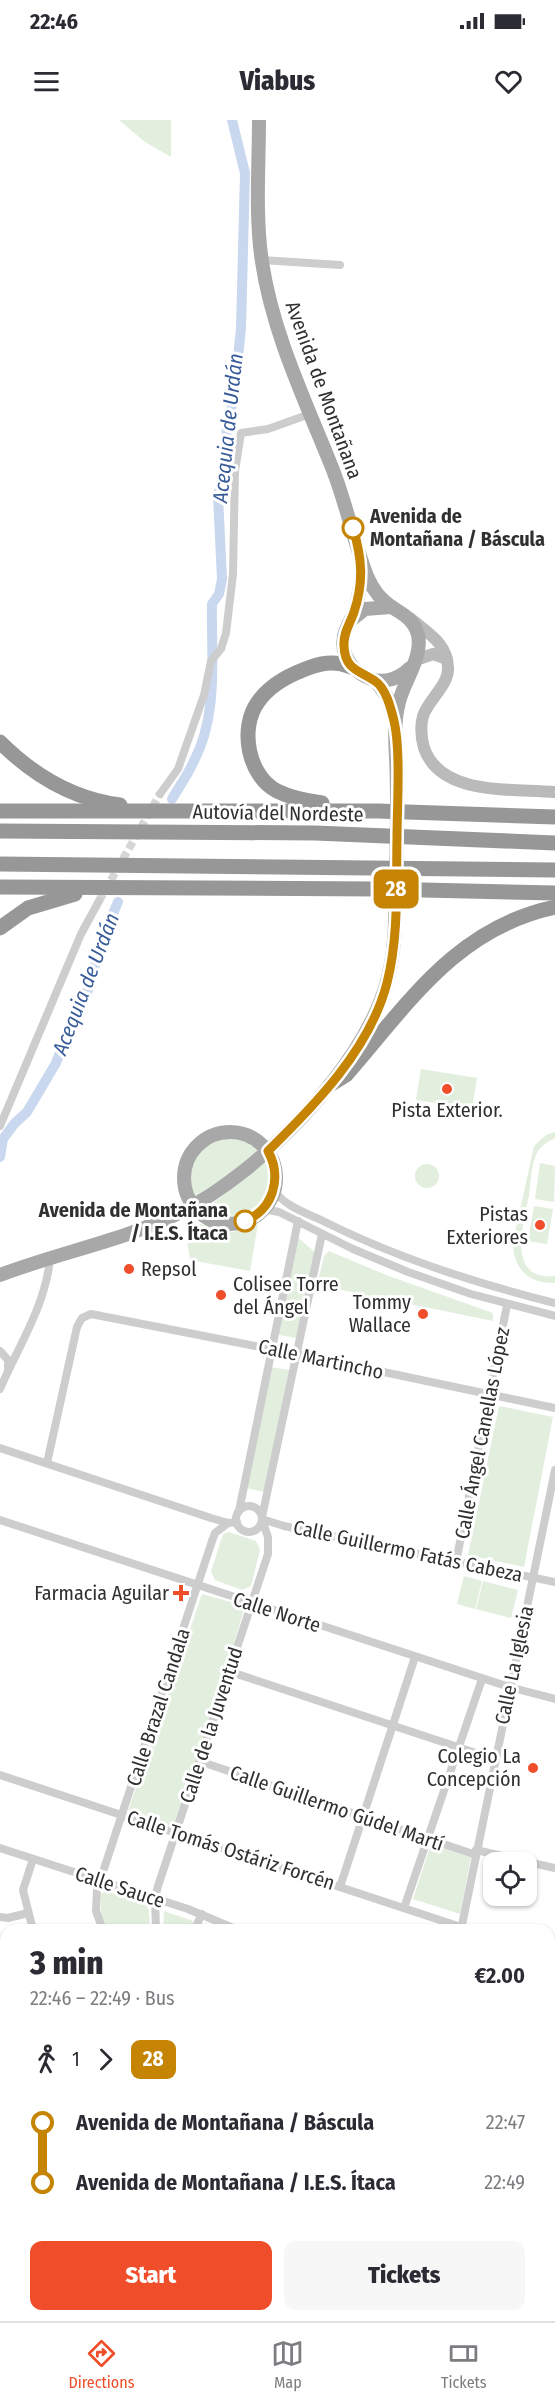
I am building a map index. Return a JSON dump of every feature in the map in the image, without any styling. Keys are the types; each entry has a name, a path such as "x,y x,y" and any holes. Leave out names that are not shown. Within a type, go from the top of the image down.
{"highway":[{"path":"351,667 323,663 291,675 267,691 257,704 252,716 248,739 250,753 260,776 276,791 303,800 363,805 378,811"},
{"path":"0,742 44,778 77,794 111,804 171,811"},
{"path":"0,812 378,811 555,817"},
{"name":"Autovía del Nordeste","path":"0,831 315,833 555,843"},
{"path":"0,864 555,870"},
{"path":"0,887 555,893"},
{"path":"0,928 28,908 45,901 82,892 133,888"},
{"path":"330,1085 346,1075 425,984 459,951 504,922 555,907"}],"main road":[{"name":"Avenida de Montañana","path":"259,120 262,260 273,315 345,502 362,564"},
{"path":"362,564 375,590 391,607 440,643 447,659 446,678 428,705 422,722 422,740 432,761 444,773 463,783 555,792"},
{"path":"362,564 359,593 344,636 344,647 351,667 363,676 376,681 397,678 413,663 433,654 447,659"},
{"path":"351,620 365,609 391,607"},
{"path":"395,723 419,638 410,619"},
{"path":"0,1275 140,1230 193,1206 233,1181 268,1151 330,1085 363,1037 380,1005 391,963 395,912 398,785 395,723 387,697 376,681"},
{"path":"232,1133 253,1139 268,1151 275,1172 274,1190 263,1209 251,1218 227,1224 208,1219 193,1206 185,1187 184,1172 192,1152 203,1141 216,1135 232,1133"}],"street":[{"path":"262,260 340,265"},
{"path":"160,794 178,769 204,695 211,661 221,649 226,633 232,574 235,471 241,433 268,429 310,414"},
{"path":"0,1126 81,934 99,901"},
{"path":"274,1190 281,1199 296,1208 368,1243 471,1282 555,1303"},
{"path":"263,1209 276,1210 352,1249 441,1284 507,1305 555,1316"},
{"path":"211,1518 216,1533 232,1523 239,1511 298,1221"},
{"name":"Calle de la Juventud","path":"156,1924 155,1898 269,1548 262,1519 322,1234"},
{"path":"352,1249 368,1243"},
{"path":"0,1389 45,1286 51,1258"},
{"name":"Calle Ángel Canellas López","path":"456,1562 507,1305"},
{"name":"Calle Martincho","path":"47,1463 77,1327 80,1320 87,1315 101,1315 555,1408"},
{"path":"0,1351 6,1358 8,1371"},
{"path":"0,1448 232,1523 248,1533 258,1529 262,1519 253,1507 239,1511"},
{"name":"Calle La Iglesia","path":"462,1924 555,1470"},
{"name":"Calle Guillermo Fatás Cabeza","path":"262,1519 555,1582"},
{"name":"Calle Norte","path":"0,1521 415,1657 555,1699"},
{"name":"Calle Brazal Candala","path":"102,1924 96,1902 101,1881 216,1533"},
{"path":"340,1887 415,1657"},
{"path":"228,1671 494,1759"},
{"path":"404,1908 482,1678"},
{"name":"Calle Guillermo Gúdel Martí","path":"199,1761 427,1839 476,1852 555,1868"},
{"name":"Calle Tomás Ostáriz Forcén","path":"0,1775 447,1924"},
{"name":"Calle Sauce","path":"0,1848 155,1898 224,1924"},
{"path":"31,1924 23,1890 33,1859"},
{"path":"0,1917 8,1918 28,1913"},
{"path":"197,1924 202,1914"}],"green space":[{"path":"119,120 171,120 171,157 145,142"},
{"name":"Pista Exterior.","path":"421,1069 477,1078 472,1109 416,1100"},
{"path":"555,1132 555,1138 541,1148 534,1162 521,1248 523,1260 529,1269 539,1275 555,1276 555,1283 545,1283 530,1277 519,1267 513,1242 534,1146 546,1135"},
{"path":"229,1137 243,1139 257,1148 257,1151 228,1175 195,1196 191,1196 188,1175 195,1156 209,1143"},
{"path":"265,1163 270,1175 268,1192 263,1202 255,1209 246,1215 225,1218 203,1211"},
{"path":"540,1163 555,1166 554,1202 535,1199"},
{"path":"427,1164 432,1165 438,1171 438,1181 432,1187 427,1188 422,1187 416,1181 415,1176 416,1171 422,1165"},
{"name":"Pistas Exteriores","path":"534,1206 553,1209 547,1244 528,1241"},
{"path":"192,1222 233,1232 258,1224 250,1271 190,1260 186,1234"},
{"path":"295,1235 317,1254 300,1339 275,1334"},
{"path":"329,1251 386,1275 493,1313 493,1321 317,1285 324,1256"},
{"path":"270,1367 289,1370 265,1492 246,1488"},
{"path":"499,1406 553,1417 524,1567 468,1555"},
{"path":"229,1532 256,1541 260,1550 251,1586 242,1590 215,1580 211,1571 223,1534"},
{"path":"464,1576 482,1581 475,1609 457,1604"},
{"path":"483,1581 518,1590 511,1618 476,1609"},
{"path":"202,1594 245,1606 199,1761 174,1827 128,1811"},
{"path":"431,1844 471,1858 460,1914 413,1899"},
{"path":"106,1891 146,1905 149,1911 150,1924 105,1924 101,1914 101,1894"},
{"path":"164,1911 193,1921 192,1924 163,1924"}],"waterway":[{"name":"Acequia de Urdán","path":"172,799 193,763 207,725 212,685 212,604 219,594 222,579 218,496 223,475 227,427 234,396 241,328 245,173 232,120"},
{"name":"Acequia de Urdán","path":"0,1157 3,1139 27,1112 56,1063 70,1026 88,990 104,934 118,902"}],"tunnel":[{"path":"99,901 160,794"}],"bus line":[{"name":"28","path":"245,1221 263,1209 272,1195 275,1172 268,1151 330,1085 347,1062 380,1005 391,963 395,912 398,785 395,723 387,697 382,689 376,681 363,676 351,667 344,647 344,636 354,612 361,581 362,564 353,528"}],"place":[{"name":"Avenida de Montañana / Báscula","path":"353,528"},
{"name":"Pista Exterior.","path":"447,1089"},
{"name":"Avenida de Montañana / I.E.S. Ítaca","path":"245,1221"},
{"name":"Pistas Exteriores","path":"540,1225"},
{"name":"Repsol","path":"129,1269"},
{"name":"Colisee Torre del Ángel","path":"221,1295"},
{"name":"Tommy Wallace","path":"423,1314"},
{"name":"Farmacia Aguilar","path":"181,1593"},
{"name":"Colegio La Concepción","path":"533,1768"}]}
